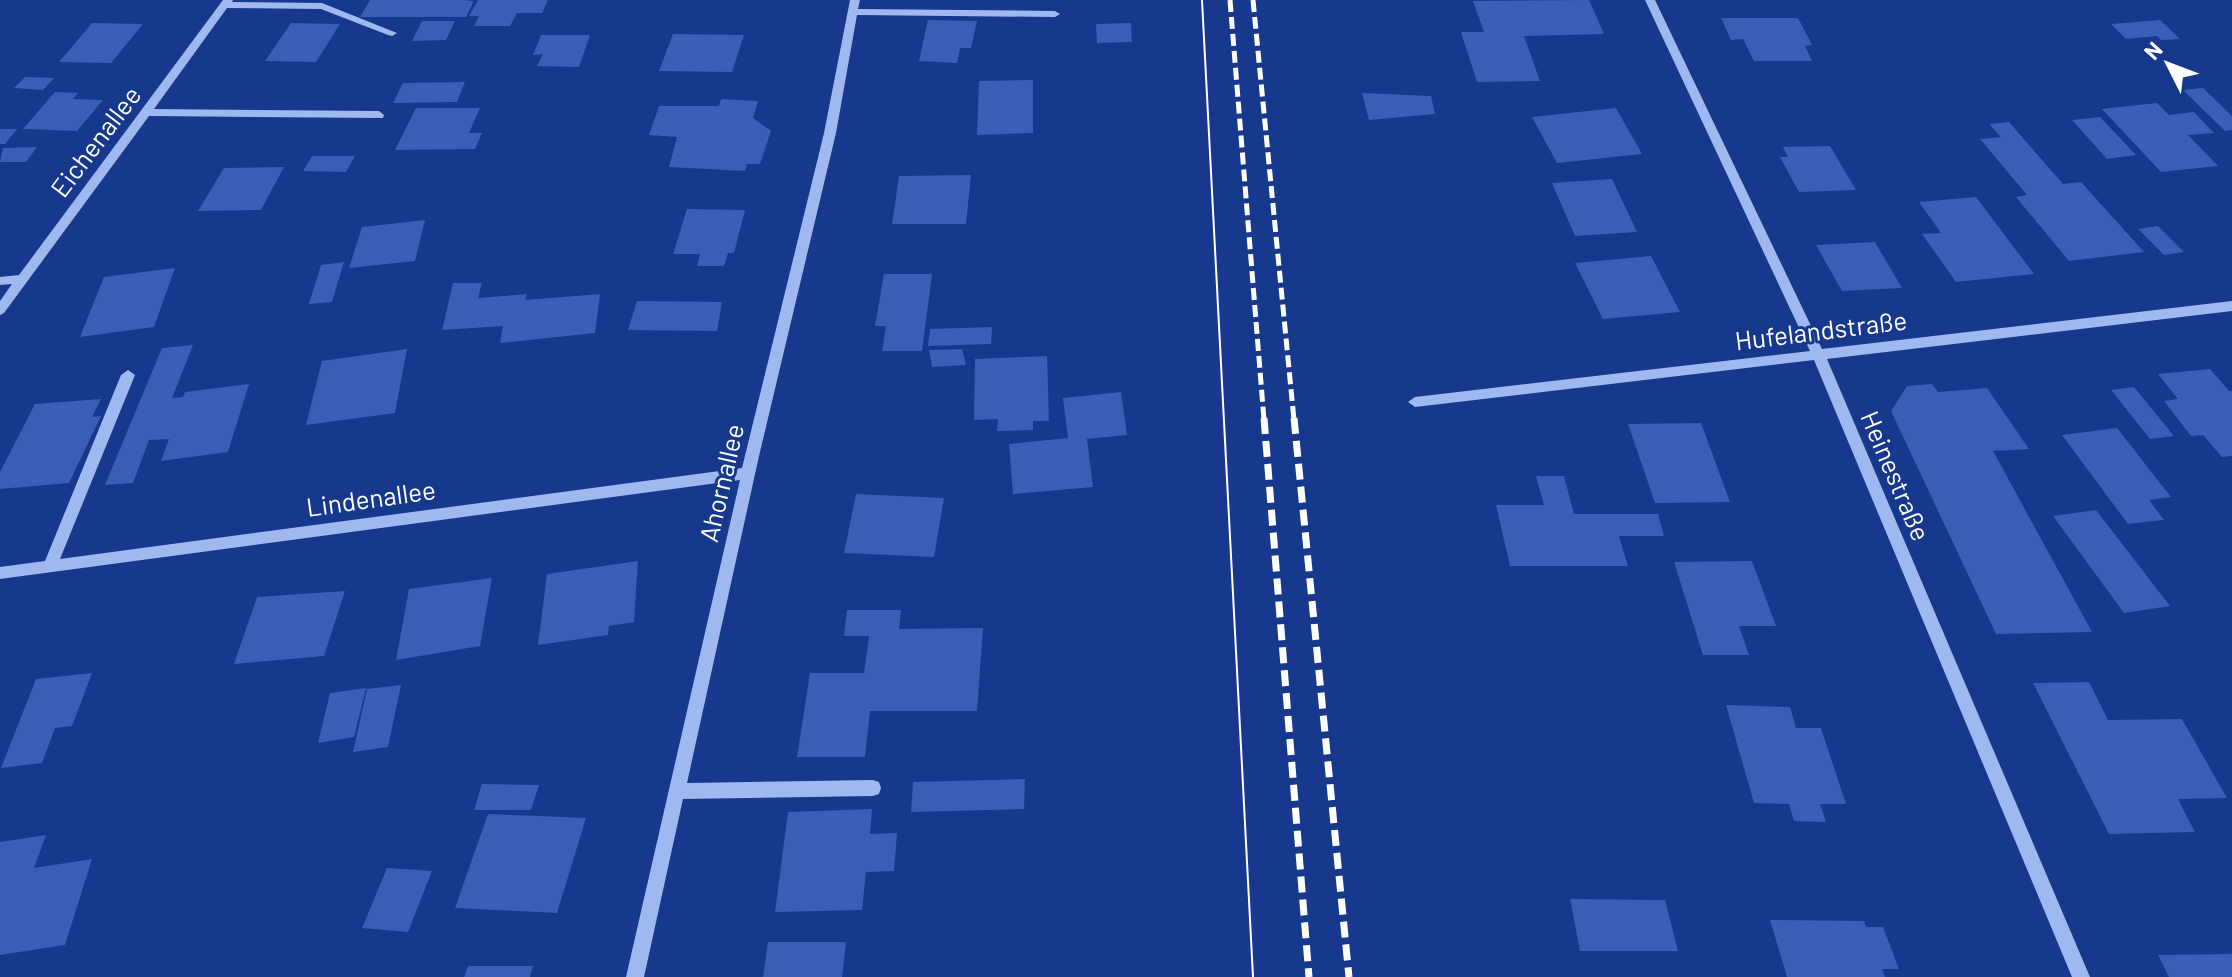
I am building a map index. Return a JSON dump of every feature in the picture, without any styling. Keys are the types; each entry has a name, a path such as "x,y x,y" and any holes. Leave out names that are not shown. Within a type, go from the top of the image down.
{"street":[{"name":"Heinestraße","path":"1650,0 1819,356 2081,977"},
{"path":"227,2 322,6 392,33"},
{"name":"Eichenallee","path":"0,310 227,2"},
{"path":"854,6 1055,14"},
{"name":"Ahornallee","path":"635,977 830,133 854,6"},
{"path":"146,112 379,115"},
{"path":"0,281 22,279"},
{"name":"Hufelandstraße","path":"1415,402 2232,306"},
{"path":"50,566 128,375"},
{"name":"Lindenallee","path":"0,573 749,473"},
{"path":"677,791 873,788"}],"building":[{"path":"370,0 474,1 466,17 360,17"},
{"path":"478,0 548,0 542,13 517,13 510,26 474,26 479,16 469,16"},
{"path":"1589,0 1604,34 1524,36 1540,81 1477,82 1461,32 1484,32 1473,1"},
{"path":"1721,18 1798,18 1812,45 1805,46 1812,61 1754,61 1743,39 1731,40"},
{"path":"928,20 977,21 971,48 960,48 957,63 919,61"},
{"path":"2160,20 2180,39 2161,40 2157,36 2126,39 2111,24"},
{"path":"422,21 455,21 446,40 412,41"},
{"path":"92,23 143,24 111,63 59,62"},
{"path":"291,23 340,24 316,62 265,61"},
{"path":"1131,23 1132,42 1097,43 1096,24"},
{"path":"673,34 744,35 732,72 659,71"},
{"path":"541,35 590,35 579,67 537,66 543,54 533,55"},
{"path":"25,77 54,78 43,90 14,88"},
{"path":"1033,80 1033,133 977,135 979,81"},
{"path":"465,82 457,102 393,103 403,83"},
{"path":"2203,88 2232,116 2232,130 2225,131 2183,90"},
{"path":"55,92 78,93 73,99 103,100 77,131 23,129"},
{"path":"1362,93 1431,96 1435,114 1369,120"},
{"path":"721,99 758,101 753,118 771,131 760,164 747,164 745,171 669,167 677,137 649,135 659,106 719,106"},
{"path":"2157,103 2169,115 2194,112 2214,133 2188,135 2218,166 2161,172 2102,109"},
{"path":"416,108 480,108 469,133 482,133 475,149 395,150"},
{"path":"1616,108 1642,154 1557,163 1532,117"},
{"path":"2100,117 2136,155 2107,159 2072,120"},
{"path":"2009,122 2063,184 2081,182 2144,252 2069,261 2016,197 2027,195 1980,139 2001,137 1989,124"},
{"path":"0,129 17,129 5,144 0,144"},
{"path":"1830,146 1856,190 1799,192 1780,157 1788,157 1783,147"},
{"path":"37,147 26,162 0,162 3,148"},
{"path":"312,156 355,156 346,172 303,171"},
{"path":"284,167 261,210 198,211 224,168"},
{"path":"971,175 966,224 892,224 899,176"},
{"path":"1612,179 1637,232 1575,236 1552,183"},
{"path":"1976,197 2034,274 1956,282 1922,234 1941,233 1919,202"},
{"path":"687,209 745,210 734,253 728,253 724,266 697,266 700,254 673,254"},
{"path":"425,220 415,261 349,268 362,227"},
{"path":"2158,226 2184,252 2164,255 2138,229"},
{"path":"1875,242 1902,288 1842,291 1816,245"},
{"path":"1651,256 1680,312 1603,319 1575,263"},
{"path":"344,262 332,302 309,304 321,265"},
{"path":"175,268 154,327 80,337 104,277"},
{"path":"884,274 932,274 922,351 882,351 886,326 875,326"},
{"path":"453,283 482,283 478,298 527,294 525,300 600,294 595,333 500,343 503,326 442,330"},
{"path":"637,301 722,302 717,331 628,330"},
{"path":"992,327 991,344 928,346 930,329"},
{"path":"193,345 172,398 183,397 185,392 249,384 228,452 161,461 169,439 149,440 133,483 105,485 162,348"},
{"path":"407,349 395,413 306,425 322,361"},
{"path":"962,349 966,365 932,367 929,350"},
{"path":"1047,356 1049,421 1033,421 1033,430 997,431 998,419 974,420 975,359"},
{"path":"2210,369 2232,391 2232,456 2222,457 2203,435 2191,436 2164,401 2178,399 2158,374"},
{"path":"1932,384 1938,392 1987,388 2029,449 1993,451 2092,632 1996,634 1891,411 1907,386"},
{"path":"2134,387 2174,436 2150,439 2111,390"},
{"path":"1121,392 1127,435 1087,439 1093,487 1013,494 1009,444 1068,438 1063,398"},
{"path":"101,399 92,417 101,416 69,483 0,489 0,472 35,404"},
{"path":"1701,423 1730,502 1655,503 1628,424"},
{"path":"2117,428 2171,497 2149,500 2164,520 2128,524 2062,435"},
{"path":"1536,476 1564,476 1574,514 1658,514 1664,536 1619,536 1628,566 1510,566 1496,505 1544,505"},
{"path":"856,494 944,498 934,557 844,553"},
{"path":"2096,510 2170,606 2124,613 2053,516"},
{"path":"638,561 634,622 609,626 608,635 538,645 547,574"},
{"path":"1752,561 1776,626 1739,626 1749,655 1703,655 1674,562"},
{"path":"492,578 480,646 396,660 409,589"},
{"path":"345,591 324,656 234,664 257,597"},
{"path":"847,610 901,610 899,629 983,628 977,711 870,711 865,757 797,757 810,673 864,673 869,636 844,636"},
{"path":"92,673 72,726 55,728 42,763 1,768 36,679"},
{"path":"2089,682 2108,720 2182,719 2227,798 2178,799 2195,832 2109,834 2033,683"},
{"path":"401,685 388,747 353,752 367,689"},
{"path":"366,688 354,737 318,743 330,693"},
{"path":"1726,705 1790,707 1796,728 1821,728 1846,804 1820,804 1826,822 1794,821 1789,804 1754,803"},
{"path":"1025,779 1024,809 911,812 913,782"},
{"path":"482,784 539,785 531,810 474,810"},
{"path":"872,809 870,834 897,833 894,871 866,872 862,910 775,912 788,812"},
{"path":"488,814 586,818 557,913 455,908"},
{"path":"46,835 34,868 92,859 65,945 0,955 0,842"},
{"path":"387,868 432,871 408,932 362,928"},
{"path":"1570,899 1665,900 1678,951 1580,951"},
{"path":"1770,920 1864,921 1866,927 1883,927 1899,969 1882,969 1885,977 1787,977"},
{"path":"768,942 846,942 842,977 763,977"},
{"path":"2232,954 2232,977 2169,977 2158,955"},
{"path":"468,966 533,966 530,977 464,977"}],"tram line":[{"path":"1202,0 1253,977"}],"railway":[{"path":"1230,0 1264,420"},
{"path":"1253,0 1294,420"},
{"path":"1264,418 1309,977"},
{"path":"1294,418 1349,977"}]}
